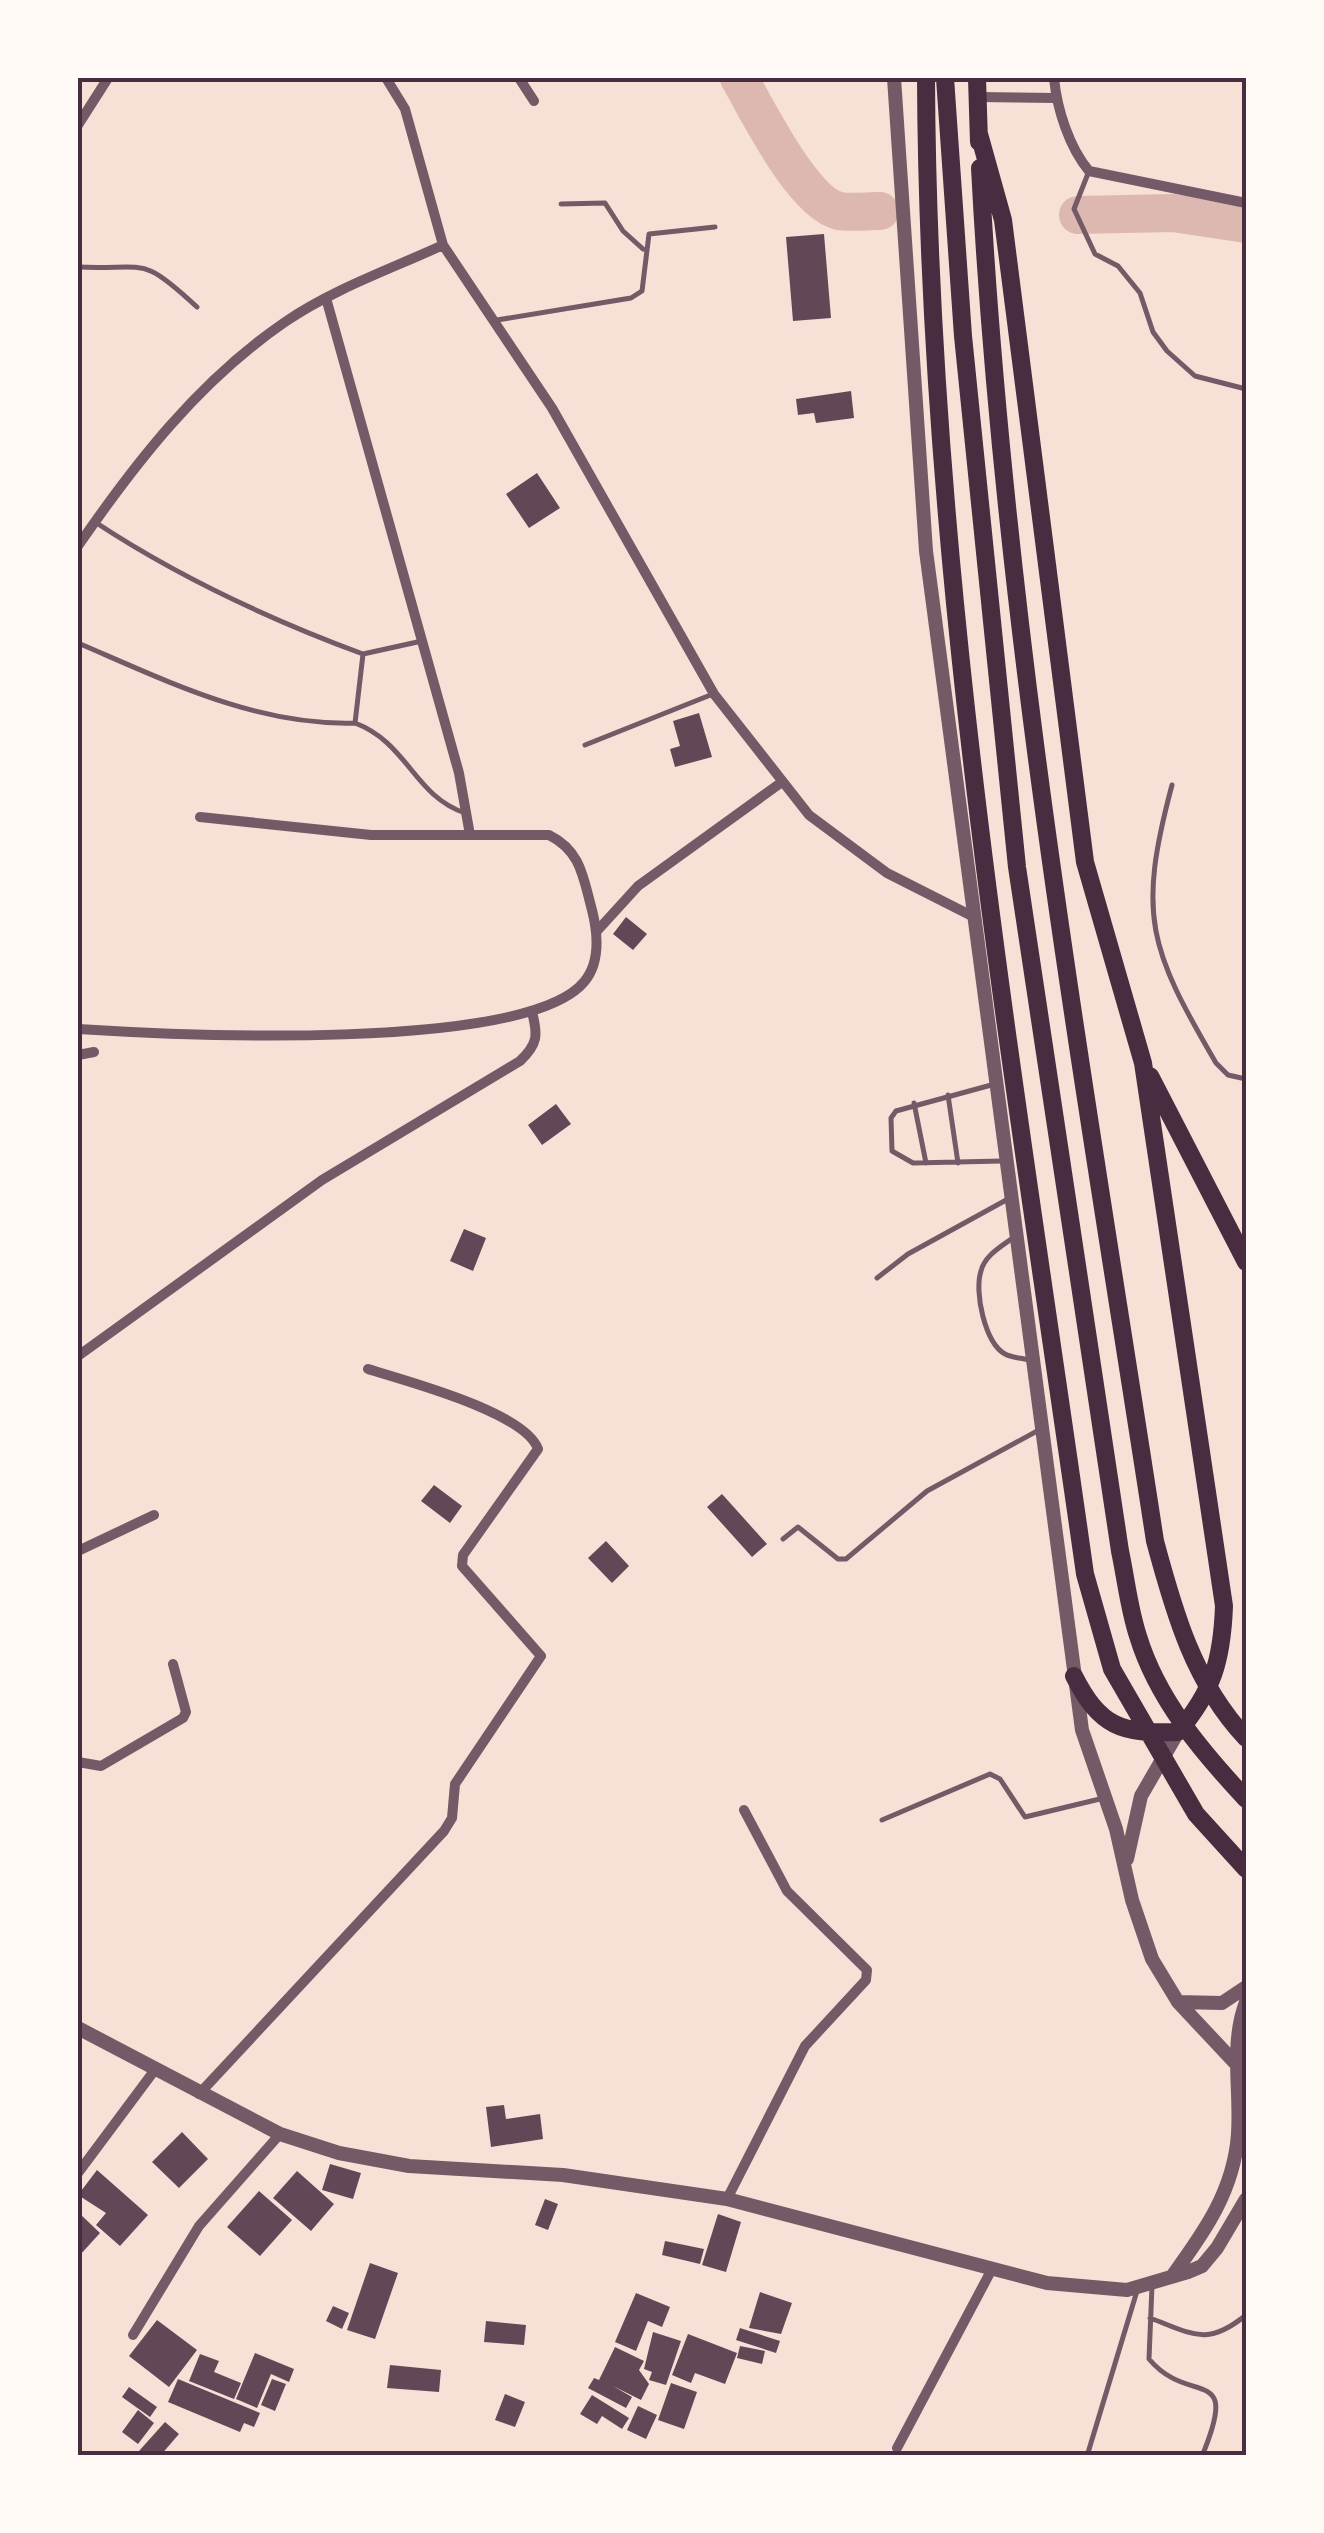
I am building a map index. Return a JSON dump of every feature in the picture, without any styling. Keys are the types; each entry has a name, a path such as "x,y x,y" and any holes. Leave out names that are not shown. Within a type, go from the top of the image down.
{"highway":[{"path":"926,78 927,258 957,610 986,876 1085,1574 1112,1669 1196,1814 1246,1869"},
{"path":"945,78 962,336 1017,867 1120,1551 1138,1639 1172,1708 1204,1755 1246,1799"},
{"path":"977,78 995,383 1050,862 1156,1541 1178,1629 1204,1678 1246,1738"},
{"path":"979,134 1004,220 1084,862 1143,1063 1224,1606 1222,1649 1204,1702 1178,1732 1151,1733 1108,1724 1090,1707 1074,1676"},
{"path":"1143,1063 1246,1262"}],"street":[{"path":"78,125 108,78"},
{"path":"386,78 405,110 443,245 591,473 660,606 714,694 809,815 846,846 972,916"},
{"path":"519,78 534,101"},
{"path":"894,78 926,552 1082,1730 1144,1940 1178,2002 1242,2067"},
{"path":"1054,78 1056,98 1078,159 1089,171 1246,203"},
{"path":"978,97 1056,98"},
{"path":"78,546 184,408 285,322 326,298 443,245"},
{"path":"326,298 422,641 468,814 470,835"},
{"path":"597,931 638,886 782,782"},
{"path":"78,1029 364,1034 446,1030 532,1012 566,997 585,982 596,959 597,931 579,859 567,844 550,835 371,835 200,817"},
{"path":"78,1356 322,1180 520,1060 534,1048 538,1034 532,1012"},
{"path":"78,1055 94,1052"},
{"path":"199,2094 444,1831 452,1818 456,1784 541,1656 462,1566 463,1555 538,1449 536,1442 523,1429 481,1410 368,1369"},
{"path":"78,1551 154,1515"},
{"path":"78,1762 101,1766 163,1734 183,1718 186,1712 173,1664"},
{"path":"1126,1870 1141,1796 1178,1732"},
{"path":"727,2199 805,2046 866,1980 867,1970 787,1892 744,1810"},
{"path":"1178,2002 1222,2003 1246,1987"},
{"path":"1174,2274 1224,2195 1238,2136 1240,2018 1246,2002"},
{"path":"78,2028 280,2134 339,2153 408,2166 563,2175 727,2199 992,2269 1102,2290 1145,2287 1202,2266 1229,2232 1246,2199"},
{"path":"78,2172 154,2071"},
{"path":"133,2335 198,2226 280,2134"},
{"path":"897,2448 992,2269"}],"lane":[{"path":"1089,171 1074,210 1095,254 1118,266 1140,292 1152,332 1181,364 1195,376 1246,390"},
{"path":"561,204 605,203 622,231 644,248"},
{"path":"494,321 631,298 642,291 648,234 715,227"},
{"path":"78,268 138,264 158,270 197,307"},
{"path":"95,522 305,633 363,654 422,641"},
{"path":"78,643 208,698 267,716 314,724 355,723 383,735 440,804 468,814"},
{"path":"355,723 363,654"},
{"path":"586,744 714,694"},
{"path":"1172,785 1156,846 1150,911 1162,964 1216,1063 1228,1075 1246,1079"},
{"path":"995,1084 914,1103 890,1118 892,1151 901,1159 926,1164 1006,1161"},
{"path":"948,1095 958,1163"},
{"path":"914,1103 926,1164"},
{"path":"877,1278 908,1254 1010,1197"},
{"path":"1016,1236 992,1254 980,1272 981,1306 994,1344 1006,1354 1032,1361"},
{"path":"783,1539 798,1527 838,1558 846,1558 927,1490 1042,1428"},
{"path":"882,1820 990,1774 1000,1779 1026,1816 1105,1798"},
{"path":"1145,2287 1150,2318 1149,2359 1156,2367 1211,2393 1218,2402 1217,2419 1202,2456"},
{"path":"1087,2456 1145,2287"},
{"path":"1150,2318 1200,2336 1217,2336 1246,2315"}],"building":[{"path":"824,234 831,318 793,321 786,237"},
{"path":"851,391 854,418 816,423 814,413 798,415 796,399"},
{"path":"537,473 560,508 529,528 506,494"},
{"path":"699,713 712,757 675,767 670,749 680,746 673,721"},
{"path":"626,917 647,934 633,950 613,934"},
{"path":"556,1104 571,1124 542,1145 528,1125"},
{"path":"464,1229 486,1238 473,1271 450,1261"},
{"path":"434,1485 462,1506 450,1523 421,1501"},
{"path":"722,1494 767,1544 752,1557 707,1507"},
{"path":"606,1541 629,1566 612,1583 588,1558"},
{"path":"504,2105 506,2119 540,2114 543,2139 491,2147 486,2107"},
{"path":"182,2132 208,2159 179,2188 152,2162"},
{"path":"330,2164 361,2173 353,2199 322,2190"},
{"path":"97,2170 148,2215 120,2246 96,2225 106,2213 78,2195"},
{"path":"297,2171 334,2204 311,2231 273,2198"},
{"path":"259,2191 292,2220 260,2256 227,2227"},
{"path":"545,2199 558,2204 548,2230 535,2225"},
{"path":"78,2212 100,2233 80,2255 78,2252"},
{"path":"718,2214 741,2222 726,2272 702,2265"},
{"path":"665,2241 704,2249 700,2264 662,2255"},
{"path":"370,2263 398,2273 375,2339 347,2330"},
{"path":"760,2292 792,2303 781,2334 749,2328"},
{"path":"636,2293 670,2307 662,2327 648,2321 636,2351 615,2342"},
{"path":"333,2306 349,2313 342,2329 326,2321"},
{"path":"157,2320 197,2350 169,2387 129,2356"},
{"path":"486,2321 526,2325 524,2345 484,2342"},
{"path":"740,2328 780,2341 776,2353 736,2340"},
{"path":"653,2332 681,2341 666,2385 649,2380 652,2372 644,2369"},
{"path":"688,2334 737,2353 725,2384 695,2373 691,2383 672,2375"},
{"path":"740,2346 765,2351 762,2364 737,2358"},
{"path":"615,2347 644,2361 639,2370 649,2384 641,2400 613,2386 632,2397 626,2408 588,2388 594,2378 599,2380"},
{"path":"255,2353 294,2369 289,2382 271,2374 257,2408 236,2399"},
{"path":"200,2354 219,2361 214,2372 241,2383 234,2399 189,2381"},
{"path":"390,2365 441,2370 439,2392 387,2388"},
{"path":"178,2379 260,2413 254,2427 244,2423 240,2432 168,2402"},
{"path":"272,2379 286,2384 275,2411 261,2405"},
{"path":"671,2383 697,2392 684,2429 658,2420"},
{"path":"129,2387 157,2407 150,2417 122,2397"},
{"path":"505,2394 525,2402 515,2427 495,2420"},
{"path":"592,2395 629,2418 622,2429 602,2416 597,2424 580,2414"},
{"path":"638,2406 657,2415 646,2439 627,2430"},
{"path":"138,2410 154,2423 138,2444 122,2432"},
{"path":"165,2422 179,2434 160,2456 145,2456 139,2451"}],"waterway":[{"path":"739,78 782,153 810,191 839,211 880,211"},
{"path":"1078,215 1173,213 1246,224"}]}
